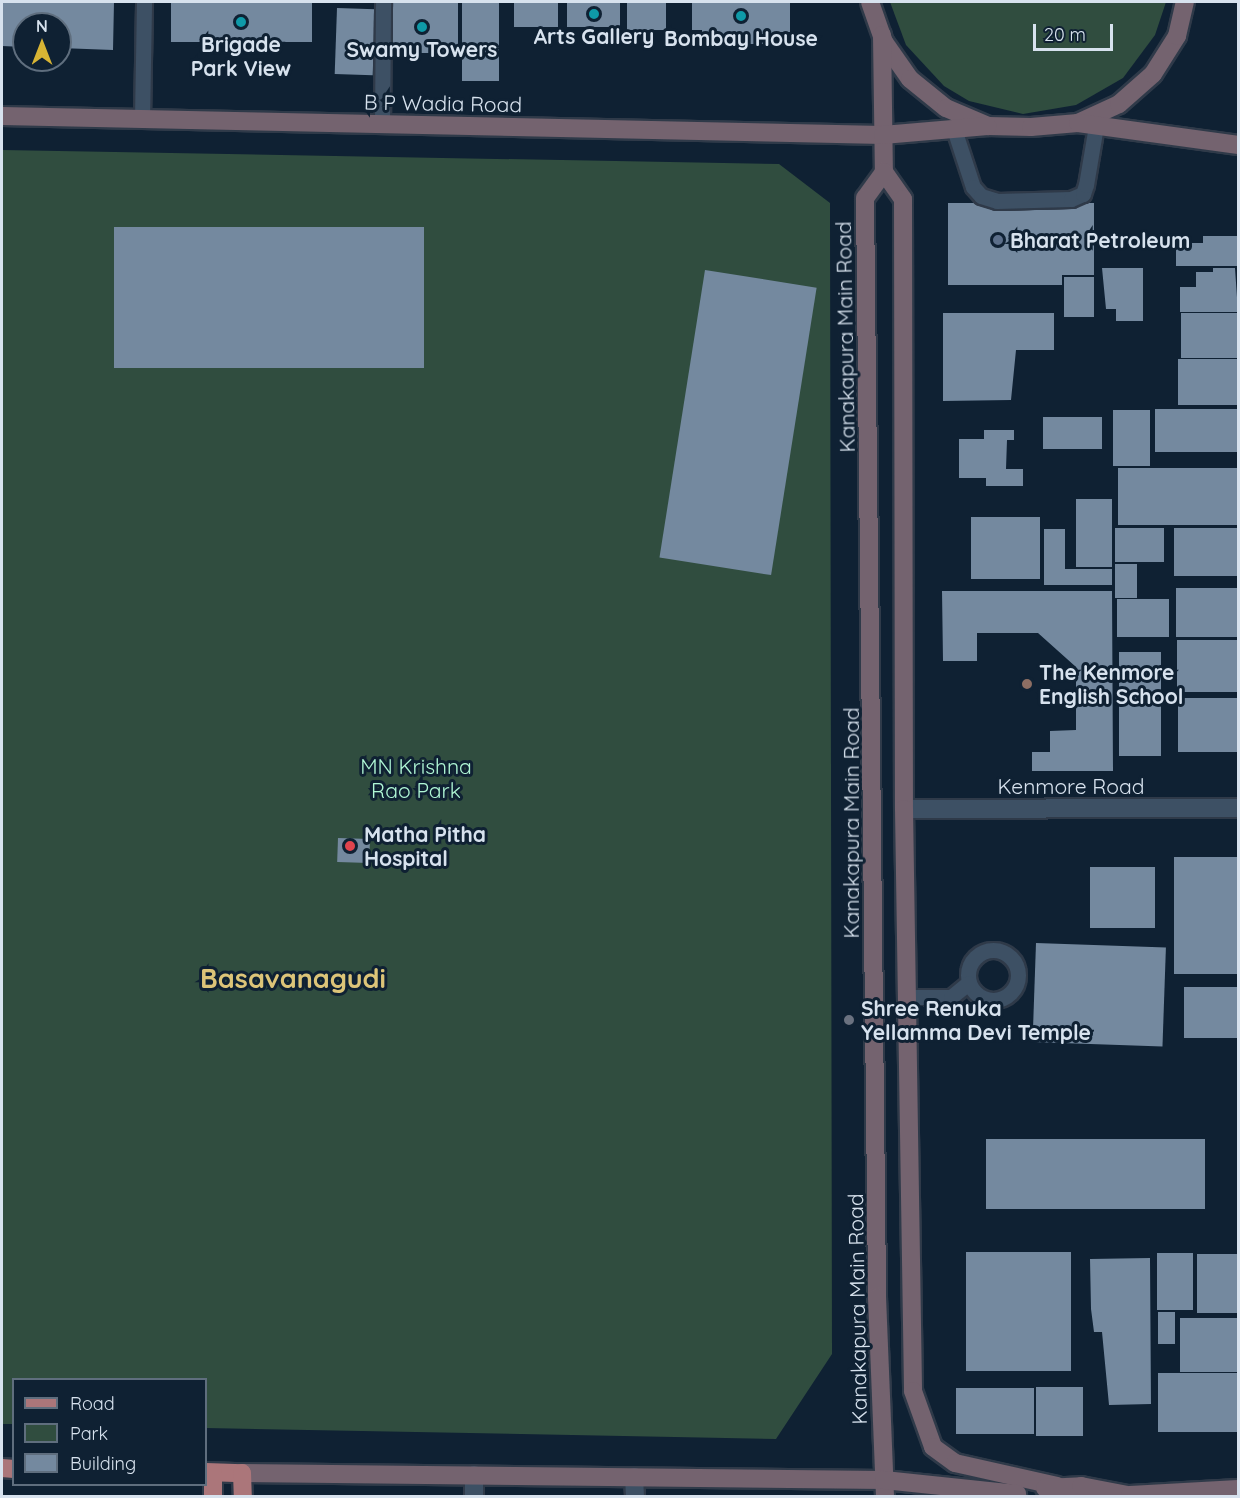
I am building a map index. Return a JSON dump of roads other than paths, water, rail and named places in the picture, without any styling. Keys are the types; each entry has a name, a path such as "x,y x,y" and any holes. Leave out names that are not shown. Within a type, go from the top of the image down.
{"main road":[{"path":"870,2 882,35 910,79 946,108 988,126"},
{"path":"1087,125 1119,104 1153,74 1177,36 1185,2"},
{"path":"882,35 884,172 903,199 904,809 910,1315 913,1391 922,1427 933,1447 955,1463 1057,1486 1131,1496 1239,1489"},
{"name":"B P Wadia Road","path":"2,116 883,135 988,126 1087,125"},
{"path":"1087,125 1239,145"},
{"name":"Kanakapura Main Road","path":"884,172 865,198 878,1297 884,1488"},
{"path":"213,1497 209,1472 634,1477 1015,1495 1057,1486"},
{"path":"242,1473 243,1497"}],"street":[{"name":"Kenmore Road","path":"904,809 1239,808"},
{"path":"474,1475 474,1497"},
{"path":"634,1477 635,1497"}],"lane":[{"path":"142,119 144,2"},
{"path":"382,124 383,2"},
{"path":"954,129 973,187 981,196 997,201 1071,199 1083,194 1086,185 1087,125"},
{"path":"907,998 951,998 968,983"}],"place":[{"name":"Arts Gallery","path":"594,14"},
{"name":"Bombay House","path":"741,16"},
{"name":"Brigade Park View","path":"241,22"},
{"name":"Swamy Towers","path":"422,27"},
{"name":"Bharat Petroleum","path":"998,240"},
{"name":"The Kenmore English School","path":"1027,684"},
{"name":"Matha Pitha Hospital","path":"350,846"},
{"name":"Shree Renuka Yellamma Devi Temple","path":"849,1020"}],"district":[{"name":"Basavanagudi","path":"293,979"}],"park label":[{"name":"MN Krishna Rao Park","path":"416,778"}]}
